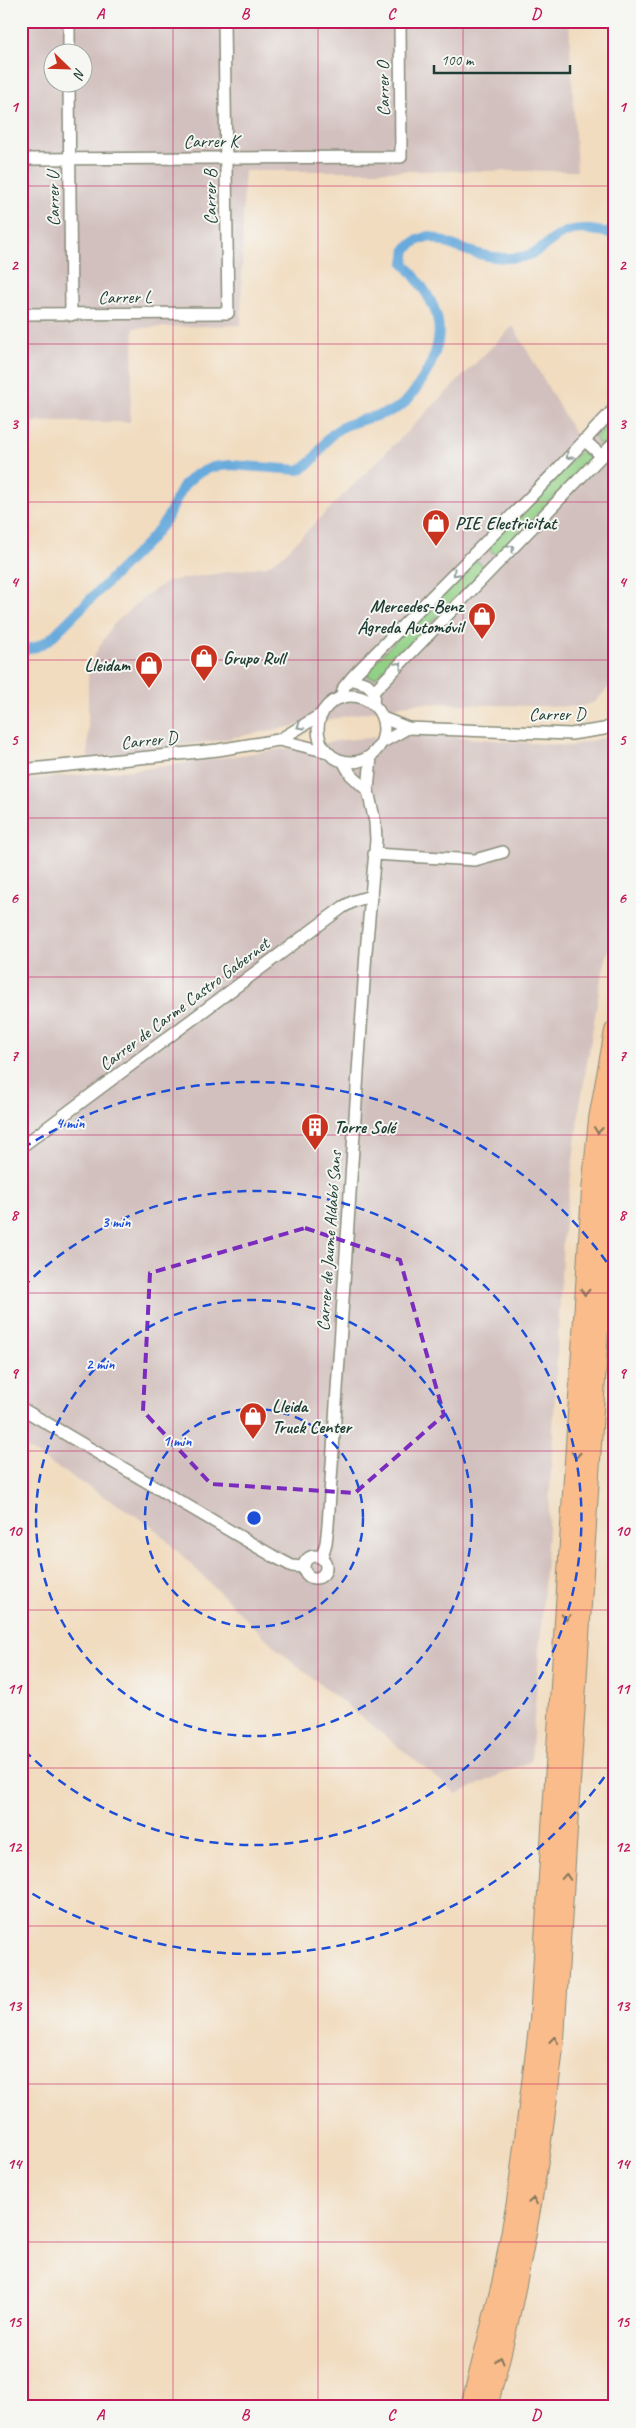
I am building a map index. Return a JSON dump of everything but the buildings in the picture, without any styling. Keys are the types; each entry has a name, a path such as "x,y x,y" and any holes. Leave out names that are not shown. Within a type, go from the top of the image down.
{"highway":[{"path":"471,2407 502,2284 517,2202 540,2020 592,1191 599,1120 615,1031"},
{"path":"487,2407 524,2249 541,2148 554,2039 602,1266 615,1118"}],"street":[{"path":"69,21 69,42"},
{"name":"Carrer B","path":"224,21 228,313"},
{"name":"Carrer O","path":"400,21 402,157"},
{"name":"Carrer U","path":"69,92 71,315"},
{"name":"Carrer K","path":"21,159 402,157"},
{"name":"Carrer L","path":"21,314 228,313"},
{"path":"341,698 344,687 351,679 615,408"},
{"path":"584,440 602,456"},
{"path":"373,704 374,691 615,442"},
{"path":"477,550 494,565"},
{"path":"351,679 367,684 374,691"},
{"path":"382,743 384,735 383,718 373,704 361,697 341,698 328,706 322,714 319,733 322,746 343,761 358,762 371,756 382,743 408,728"},
{"name":"Carrer D","path":"21,770 68,767 218,750 279,740 322,714"},
{"name":"Carrer D","path":"383,718 408,728 571,734 604,729 615,724"},
{"name":"Carrer D","path":"279,740 328,752"},
{"name":"Carrer de Jaume Aldabó Sans","path":"322,1557 328,1525 366,952 376,830 368,791 371,756"},
{"path":"343,761 351,775 368,791"},
{"path":"374,854 475,860 503,852"},
{"name":"Carrer de Carme Castro Gabernet","path":"21,1147 343,908 354,901 371,896"},
{"path":"21,1408 273,1556 292,1566 303,1567"},
{"path":"315,1555 322,1557 326,1568 320,1577 309,1577 303,1567 308,1558 315,1555"}],"highlighted area":[{"path":"305,1228 400,1260 444,1415 355,1493 211,1484 143,1411 150,1273"}],"shaded area":[{"path":"21,21 569,21 577,171 244,171 241,325 134,328 130,422 21,422"},
{"path":"513,326 576,436 615,392 615,681 595,702 580,707 416,703 215,741 88,758 88,673 96,652 113,625 144,597 168,581 267,566 282,556"},
{"path":"418,734 569,746 615,735 615,923 601,980 580,1105 563,1239 547,1546 531,1761 457,1794 278,1650 152,1526 21,1445 21,780 144,769 343,740"}],"green space":[{"path":"615,417 615,439 603,446 599,444 595,438"},
{"path":"581,451 589,455 590,461 512,539 515,542 499,555 491,552 489,545"},
{"path":"475,560 482,564 484,570 471,586 469,584 375,678 368,676 367,673 370,667"}],"waterway":[{"path":"21,650 36,647 49,640 149,541 166,520 184,485 196,474 213,467 230,465 299,470 316,457 328,439 339,429 398,408 406,401 422,380 432,362 439,332 433,305 426,292 404,263 406,249 416,241 429,236 474,253 497,258 510,258 529,255 563,233 574,230 586,229 615,233"}],"place":[{"name":"PIE Electricitat","path":"436,547"},
{"name":"Mercedes-Benz Ágreda Automóvil","path":"482,640"},
{"name":"Grupo Rull","path":"204,682"},
{"name":"Lleidam","path":"149,689"},
{"name":"Torre Solé","path":"315,1151"},
{"name":"Lleida Truck Center","path":"253,1440"}]}
